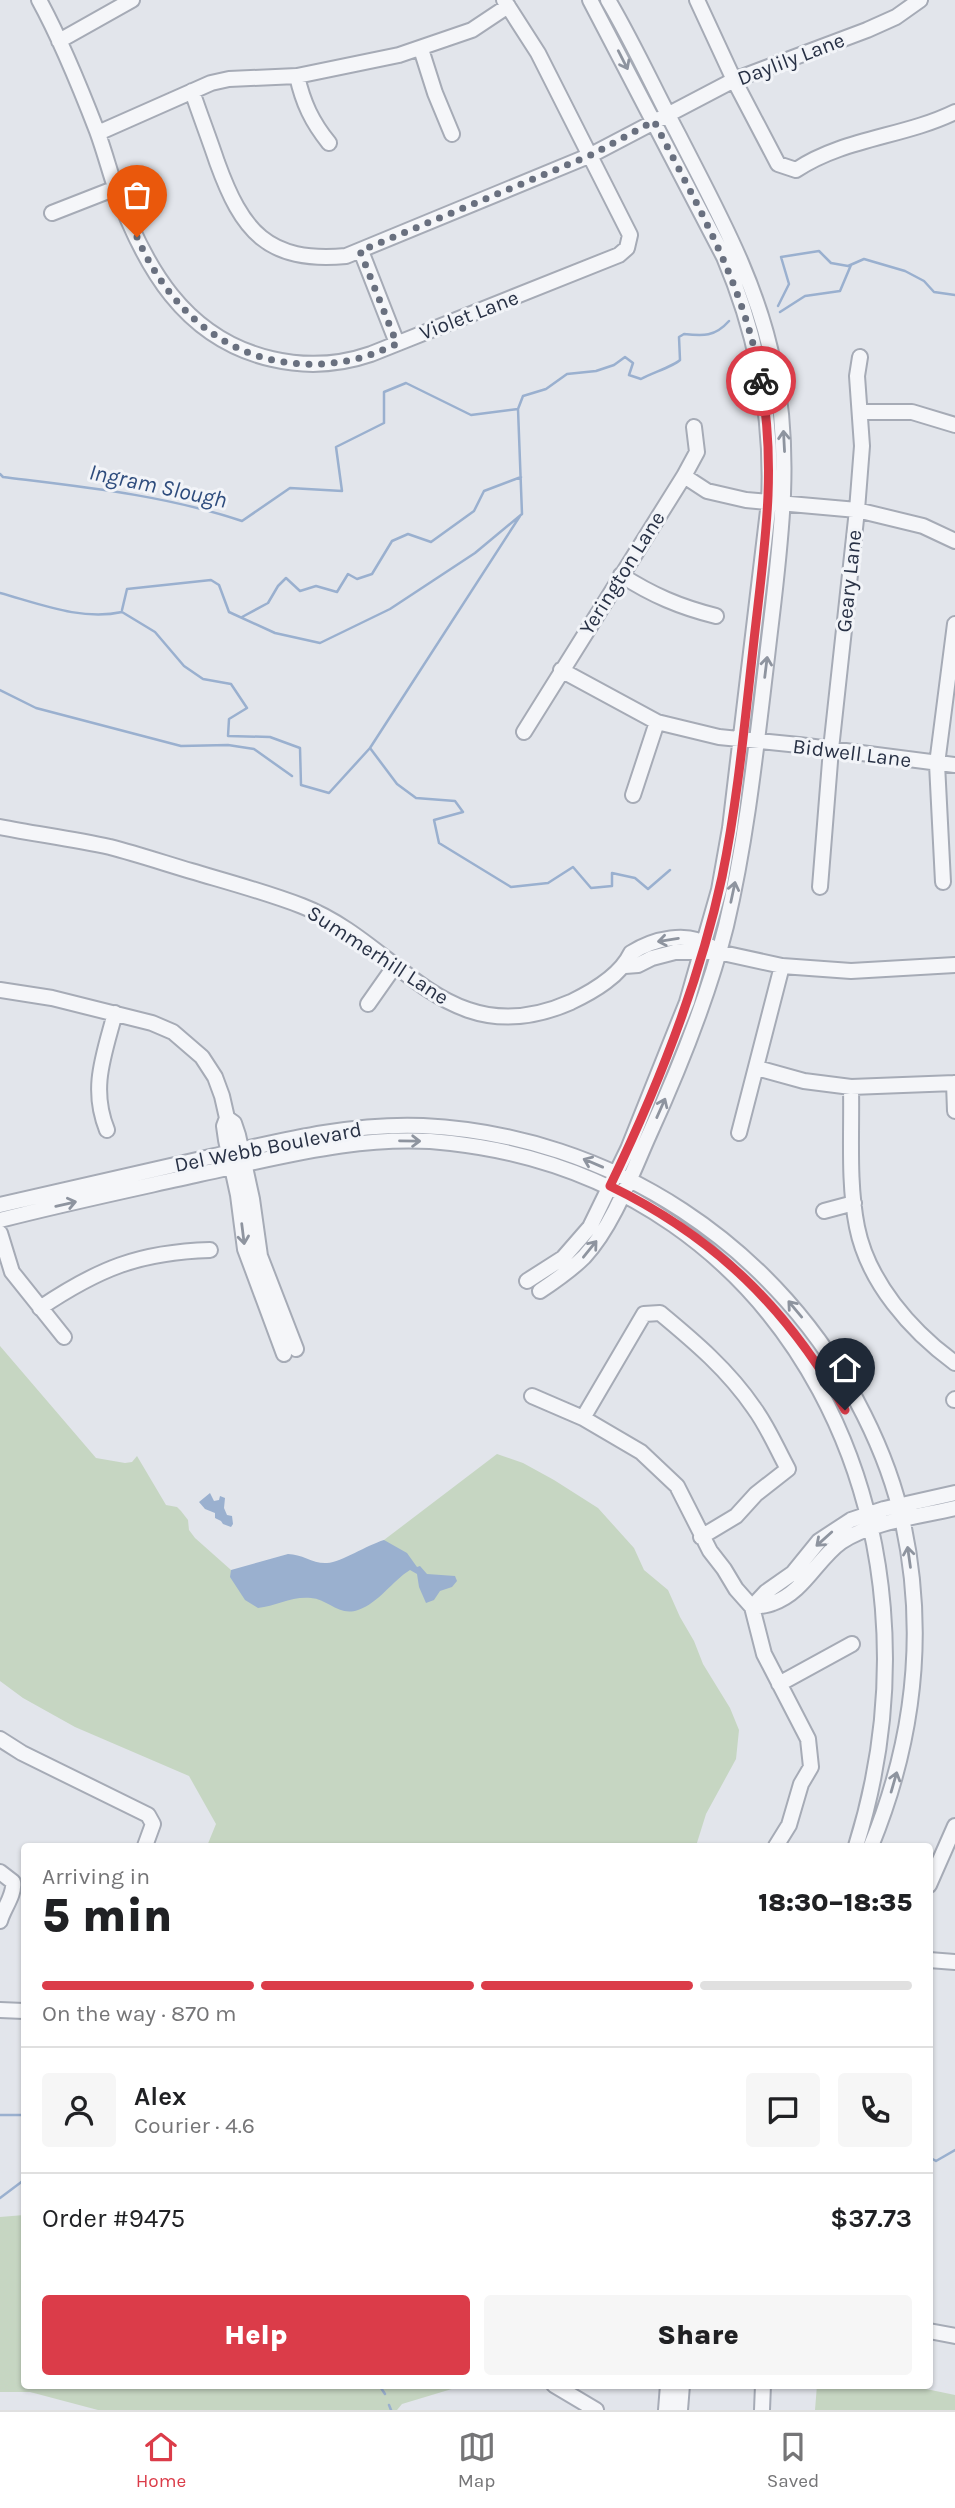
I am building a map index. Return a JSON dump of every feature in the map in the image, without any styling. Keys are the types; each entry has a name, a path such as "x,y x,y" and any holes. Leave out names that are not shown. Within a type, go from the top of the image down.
{"street":[{"name":"Violet Lane","path":"39,0 98,133 116,188 148,262 160,282 179,305 205,329 224,343 255,355 308,365 353,360 619,255 627,248 630,235 591,155"},
{"path":"59,41 132,0"},
{"path":"527,1281 563,1258 582,1238 620,1182 689,1042 718,953 742,851 750,741 776,503 785,468 782,413 774,364 761,314 738,252 590,0"},
{"path":"608,0 661,117"},
{"path":"696,0 778,164 796,170 838,149 955,112"},
{"name":"Daylily Lane","path":"192,91 230,198 254,232 277,248 293,254 325,258 346,256 591,155 734,80 867,30 896,17 920,0"},
{"path":"98,133 192,91 229,79 297,76 421,49 472,30 506,3 538,53 591,155"},
{"path":"421,49 452,134"},
{"path":"297,76 302,99 312,121 329,143"},
{"path":"52,213 116,188"},
{"path":"360,251 397,344"},
{"name":"Geary Lane","path":"820,887 831,749 862,446 857,376 860,357"},
{"path":"860,412 912,412 955,425"},
{"name":"Yerington Lane","path":"524,732 684,476 697,452 694,427"},
{"path":"684,476 708,491 746,500 857,510 923,526 955,541"},
{"path":"621,575 665,600 716,616"},
{"path":"943,882 937,764 955,624"},
{"name":"Bidwell Lane","path":"561,670 657,722 719,737 955,765"},
{"path":"633,795 657,722"},
{"path":"540,1291 572,1268 593,1246 676,1036 703,948 750,741"},
{"name":"Summerhill Lane","path":"0,827 110,847 306,907 336,923 394,967 448,1002 473,1012 504,1016 531,1015 581,997 625,966 638,965 668,953 703,948 782,966 851,971 955,965"},
{"path":"739,1133 782,966"},
{"path":"369,1004 394,967"},
{"path":"0,996 0,990 52,998 152,1023 173,1032 202,1057 215,1077 227,1118 224,1126 236,1158 245,1249 290,1352"},
{"path":"107,1130 101,1114 98,1092 100,1070 115,1013"},
{"path":"757,1068 804,1080 851,1087 955,1083 955,1111"},
{"path":"851,1087 853,1203 857,1229 865,1252 883,1290 898,1310 922,1336 955,1363"},
{"name":"Del Webb Boulevard","path":"0,1205 236,1158 399,1140 448,1142 536,1158 620,1182 680,1208 721,1237 761,1272 795,1308 829,1354 857,1402 881,1452 901,1513 915,1615 911,1705 894,1785 873,1843"},
{"name":"Del Webb Boulevard","path":"0,1220 236,1158"},
{"name":"Del Webb Boulevard","path":"620,1182 712,1248 773,1306 818,1364 845,1410 867,1457"},
{"path":"824,1211 853,1203"},
{"path":"0,1233 12,1272 64,1337"},
{"path":"40,1308 84,1280 131,1261 178,1251 210,1250"},
{"path":"583,1419 644,1314 660,1313 704,1349 732,1378 756,1410 788,1469 756,1494 736,1516 701,1537"},
{"path":"532,1396 583,1419 640,1452 677,1486 701,1537 736,1589 752,1607 764,1654 808,1739 811,1767 801,1784 789,1825 778,1843"},
{"path":"752,1607 774,1603 786,1596 842,1541 857,1533 888,1529 901,1513 955,1493"},
{"path":"857,1843 880,1781 897,1704 900,1616 888,1529 879,1494"},
{"path":"901,1513 955,1508"},
{"path":"779,1684 852,1644"},
{"path":"0,1739 22,1753 148,1815 153,1824 146,1843"},
{"path":"933,1876 955,1826"},
{"path":"0,1872 13,1882 14,1889 0,1922"},
{"path":"933,1960 955,1962"},
{"path":"0,2010 21,2011"},
{"path":"933,2332 955,2336"},
{"path":"561,2389 596,2410"},
{"path":"666,2410 668,2389"},
{"path":"680,2410 682,2389"},
{"path":"762,2410 764,2389"}],"green space":[{"path":"0,1346 96,1458 125,1463 132,1462 137,1456 166,1505 177,1507 188,1520 189,1530 195,1538 231,1570 330,1575 384,1540 497,1454 523,1463 598,1508 634,1548 644,1570 668,1590 703,1664 730,1708 739,1730 736,1759 706,1814 697,1843 208,1843 216,1824 189,1776 75,1727 23,1698 0,1681"},
{"path":"21,2215 21,2389 452,2389 402,2404 397,2410 98,2410 30,2392 0,2392 0,2217"},
{"path":"817,2389 926,2389 955,2395 955,2410 815,2410"}],"water":[{"path":"210,1493 214,1501 219,1500 220,1496 225,1498 224,1508 227,1515 232,1516 231,1527 215,1518 215,1513 205,1509 199,1502"},
{"path":"384,1540 407,1553 417,1567 420,1566 427,1574 455,1576 457,1581 452,1587 440,1591 434,1600 426,1603 417,1574 410,1570 366,1607 351,1612 311,1598 297,1598 258,1608 245,1600 230,1577 231,1570 288,1554 322,1563 333,1562"}],"waterway":[{"name":"Ingram Slough","path":"778,306 789,284 781,257 819,251 831,263 848,266 864,259 905,271 924,281 934,292 955,295"},
{"path":"780,312 805,296 840,291 851,265"},
{"name":"Ingram Slough","path":"0,474 3,477 153,498 242,521 290,488 342,491 336,447 384,423 384,392 406,383 471,415 518,409 523,396 546,389 567,374 596,371 614,365 625,357 633,363 629,375 641,379 680,360 679,337 684,334 714,333 729,321"},
{"path":"122,610 127,589 211,580 219,585 229,612 275,633 320,643 390,609 475,553 522,514 518,409"},
{"path":"242,617 268,603 286,578 300,591 316,586 337,592 348,574 357,579 372,574 392,541 408,534 431,542 474,511 484,491 521,477"},
{"path":"370,748 520,516"},
{"path":"0,593 76,613 122,612 155,632 184,666 203,679 231,684 247,708 229,719 228,736 270,737 300,748 301,785 329,793 370,748 397,784 416,798 455,801 463,812 434,820 439,843 511,887 548,883 573,867 591,888 612,886 612,873 635,878 648,889 670,870"},
{"path":"0,690 36,708 181,746 228,745 254,749 292,776"},
{"path":"0,2115 21,2115"},
{"path":"933,2159 936,2161 955,2150"},
{"path":"0,2198 21,2182"},
{"path":"382,2389 385,2394"},
{"path":"389,2405 391,2410"}],"way so far":[{"path":"137,237 160,282 179,305 224,343 255,355 285,362 308,365 353,360 397,344 360,251 591,155 654,121 731,273 747,319 761,381"}],"route":[{"path":"761,381 768,434 769,502 739,770 725,859 708,931 670,1051 610,1186 683,1226 751,1283 785,1319 818,1364 845,1410"}]}
